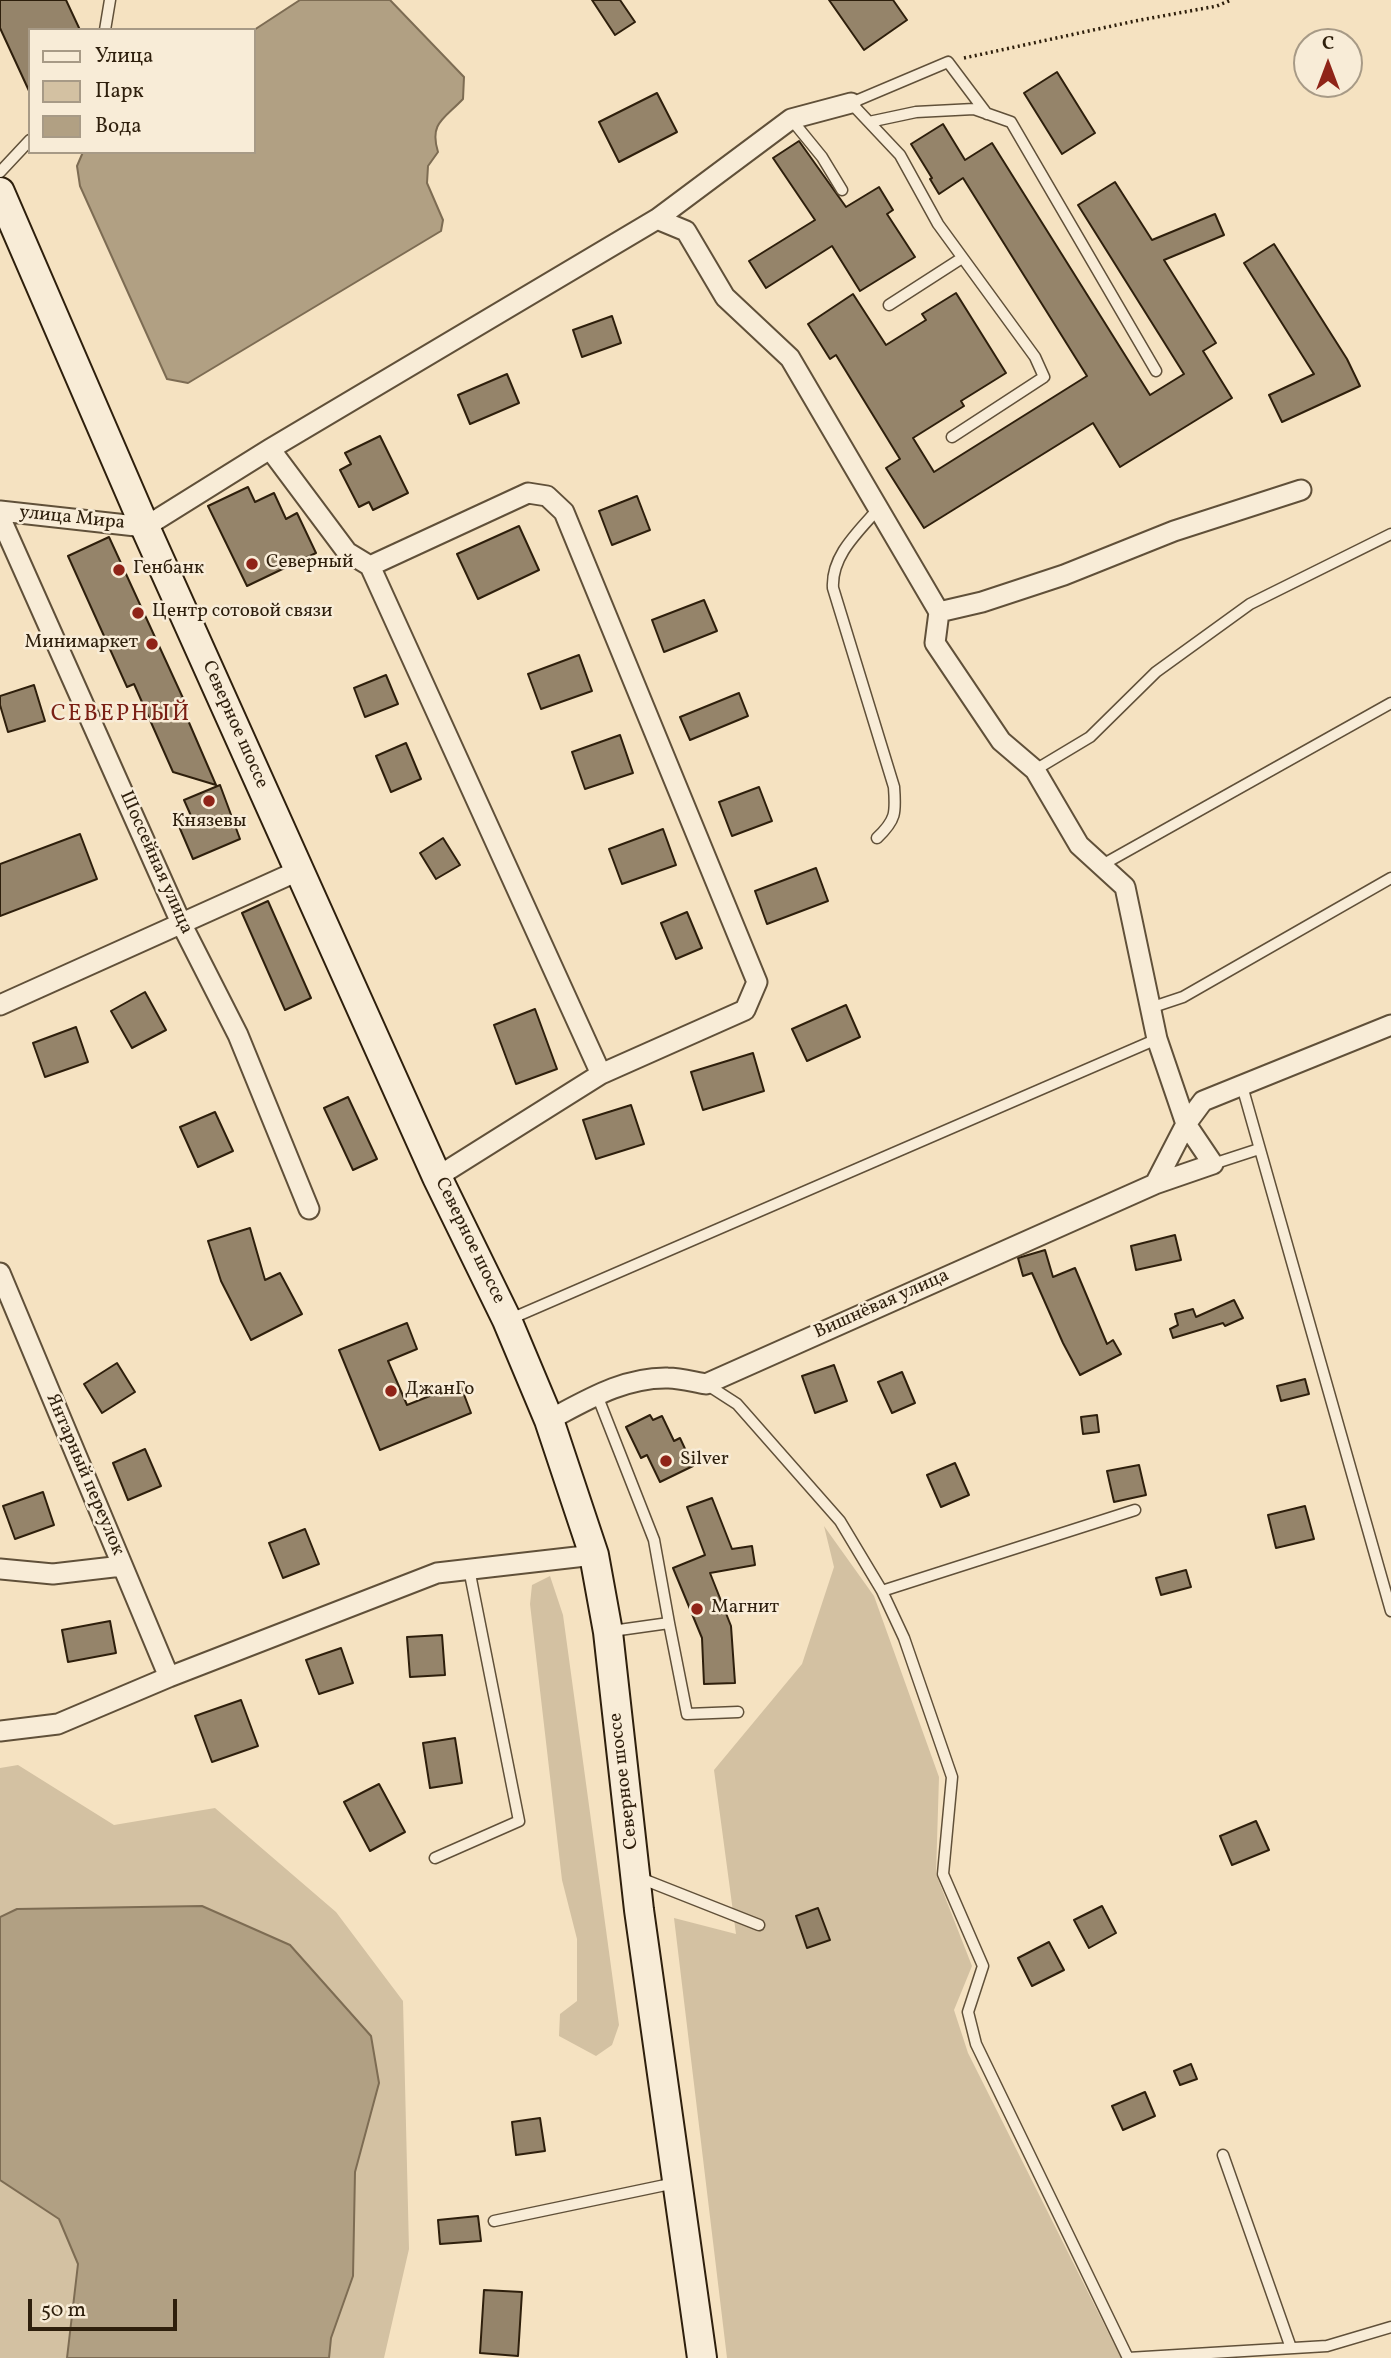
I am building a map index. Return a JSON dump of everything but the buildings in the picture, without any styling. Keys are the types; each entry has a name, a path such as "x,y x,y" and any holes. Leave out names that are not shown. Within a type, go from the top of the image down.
{"main road":[{"name":"Северное шоссе","path":"0,192 145,527 437,1177 507,1320 549,1420 594,1555 608,1632 636,1877 702,2358"}],"street":[{"path":"145,527 270,449 657,219 791,119 851,103"},
{"path":"657,219 686,231 725,297 790,358 939,612 935,643 1001,741 1035,770 1079,845 1125,887 1157,1039 1186,1124 1213,1164"},
{"path":"270,449 346,551 370,566 601,1074"},
{"path":"939,612 982,602 1064,575 1174,531 1301,490"},
{"path":"370,566 528,493 547,496 564,512 757,982 745,1010 601,1074 437,1177"},
{"name":"улица Мира","path":"0,512 145,527"},
{"name":"Шоссейная улица","path":"0,517 182,925 238,1035 309,1209"},
{"path":"0,1005 300,870"},
{"path":"1155,1184 1186,1124 1203,1101 1391,1025"},
{"name":"Вишнёвая улица","path":"706,1384 1155,1184 1213,1164"},
{"name":"Янтарный переулок","path":"0,1273 169,1677"},
{"path":"549,1420 597,1395 632,1381 669,1378 706,1384"},
{"path":"0,1731 58,1724 169,1677 437,1573 594,1555"},
{"path":"0,1569 53,1574 122,1566"}],"lane":[{"path":"104,28 110,0"},
{"path":"952,437 1044,377 1035,357 938,224 900,155 851,103 948,62 987,114"},
{"path":"869,122 916,112 974,109 1012,122 1156,371"},
{"path":"791,119 822,157 842,190"},
{"path":"0,172 28,142"},
{"path":"889,305 962,258"},
{"path":"877,838 890,826 896,812 894,787 833,589 832,574 844,549 878,509"},
{"path":"1035,770 1090,737 1156,672 1250,604 1391,534"},
{"path":"1102,864 1391,703"},
{"path":"1150,1008 1183,997 1391,878"},
{"path":"507,1320 1157,1039"},
{"path":"1242,1086 1391,1611"},
{"path":"1213,1164 1259,1149"},
{"path":"706,1384 737,1404 840,1521 882,1591 904,1638 952,1777 943,1874 983,1966 968,2012 976,2044 1128,2358 1327,2346 1391,2327"},
{"path":"597,1395 654,1540 687,1714 738,1712"},
{"path":"882,1591 1135,1510"},
{"path":"435,1857 519,1821 469,1568"},
{"path":"608,1632 669,1623"},
{"path":"636,1877 759,1925"},
{"path":"1223,2155 1291,2348"},
{"path":"494,2221 678,2182"}],"path":[{"path":"948,62 1135,20 1217,6 1231,0"}],"green space":[{"path":"824,1526 874,1596 939,1777 936,1874 972,1966 954,2010 968,2053 1121,2358 727,2358 674,1918 736,1934 714,1770 802,1664 834,1567"},
{"path":"550,1576 563,1615 619,2025 612,2045 596,2056 559,2036 560,2014 577,2001 577,1939 562,1880 530,1604 532,1585"},
{"path":"18,1765 114,1825 215,1808 336,1912 403,2001 409,2249 384,2358 329,2358 331,2338 353,2276 355,2172 379,2083 371,2036 290,1945 0,1917 0,1768"},
{"path":"0,2180 59,2219 78,2264 67,2358 0,2358"}],"water":[{"path":"300,0 390,0 464,77 463,99 440,122 435,134 438,152 428,166 427,183 443,220 441,231 188,383 167,379 80,186 77,166 82,154 256,154 256,29"},
{"path":"202,1906 290,1945 371,2036 379,2083 355,2172 353,2276 331,2338 329,2358 67,2358 78,2264 59,2219 0,2180 0,1917 17,1909"}],"place":[{"name":"Северный","path":"252,564"},
{"name":"Генбанк","path":"119,570"},
{"name":"Центр сотовой связи","path":"138,613"},
{"name":"Минимаркет","path":"152,644"},
{"name":"Князевы","path":"209,801"},
{"name":"ДжанГо","path":"391,1391"},
{"name":"Silver","path":"666,1461"},
{"name":"Магнит","path":"697,1609"}],"district":[{"name":"СЕВЕРНЫЙ","path":"121,716"}]}
